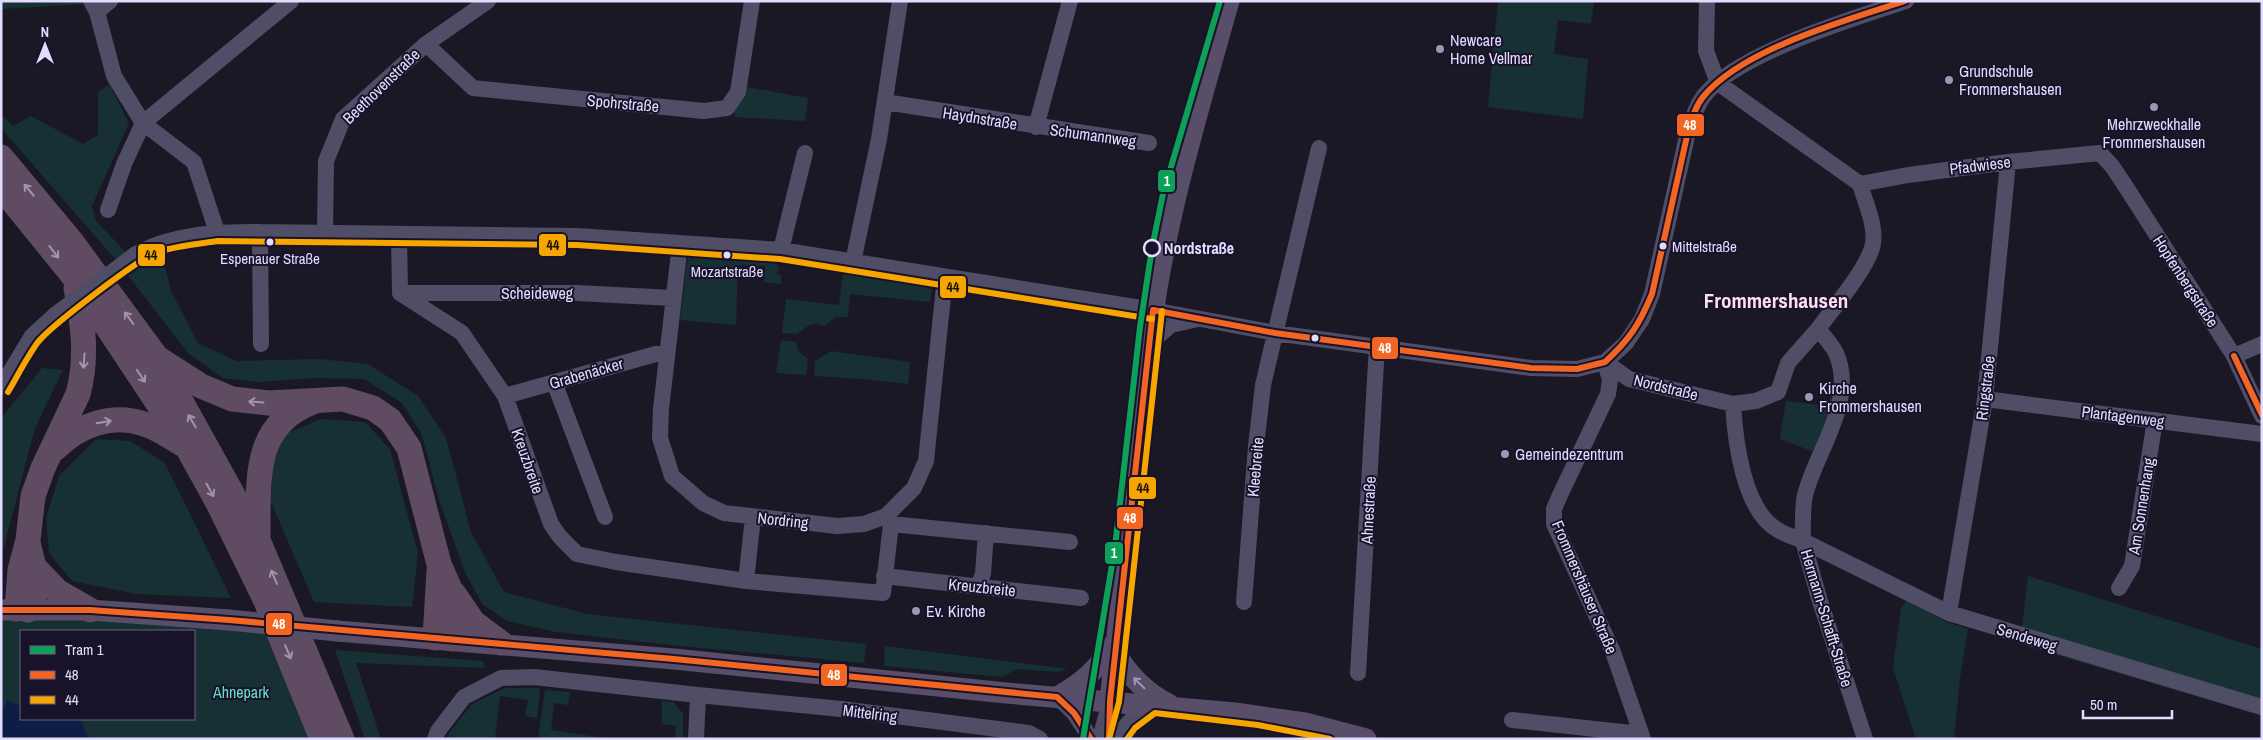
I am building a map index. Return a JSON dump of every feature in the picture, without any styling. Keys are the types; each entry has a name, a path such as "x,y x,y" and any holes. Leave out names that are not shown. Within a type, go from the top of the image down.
{"highway":[{"path":"1,158 71,241 157,358 258,540 303,642 342,739"},
{"path":"1,187 75,278 187,447 218,503 266,601 322,739"},
{"path":"15,610 20,570 28,540 33,496 78,394 84,369 85,338 75,278"},
{"path":"157,358 201,386 232,399 256,403 343,398 363,404 382,413 398,429 409,448 444,574 457,605 443,638"},
{"path":"258,540 260,465 266,443 286,417 303,406 322,399"},
{"path":"50,456 72,434 92,424 112,420 144,424 187,447"},
{"path":"15,610 36,592 34,567 28,540"},
{"path":"34,567 57,591 90,610"},
{"path":"444,574 473,622 501,643"}],"main road":[{"path":"1110,702 1154,310 1170,219 1229,1"},
{"path":"15,610 90,610 229,620 501,643 1110,702 1161,705 1254,715 1305,723 1366,739"},
{"path":"1057,696 1092,673 1116,646"},
{"path":"1116,646 1126,669 1161,705"}],"street":[{"path":"110,1 94,7 114,76 143,123 194,162 217,232"},
{"path":"108,210 124,164 143,123 291,1"},
{"name":"Beethovenstraße","path":"325,232 326,161 343,119 426,44 488,1"},
{"name":"Spohrstraße","path":"426,44 473,88 704,110 727,108 738,92 752,1"},
{"path":"853,262 885,102 900,1"},
{"name":"Haydnstraße","path":"885,102 1036,127 1070,1"},
{"path":"1707,1 1706,51 1723,86 1860,184 1872,231 1872,248 1852,284 1818,329 1835,351 1841,366 1843,384 1834,420 1804,496 1803,541"},
{"path":"1,387 32,336 55,315 136,254 152,245 175,238 217,232 577,236 781,250 1154,310 1275,333 1531,368 1577,369 1605,362 1626,343 1642,320 1654,287 1691,122 1703,97 1723,86 1749,62 1786,45 1906,1"},
{"name":"Schumannweg","path":"1036,127 1149,143"},
{"name":"Kleebreite","path":"1244,602 1256,446 1263,386 1319,148"},
{"path":"781,250 805,153"},
{"name":"Pfadwiese","path":"1860,184 1908,175 2008,162 2100,153"},
{"name":"Hopfenbergstraße","path":"2100,153 2112,166 2126,187 2234,356 2262,416"},
{"name":"Ringstraße","path":"1949,613 1984,399 2008,162"},
{"path":"260,232 261,344"},
{"path":"399,234 400,293"},
{"name":"Nordring","path":"680,244 672,298 660,438 672,476 703,503 724,512 753,517 837,526 889,520 914,488 926,461 945,277"},
{"name":"Scheideweg","path":"400,293 577,293 672,298"},
{"name":"Kreuzbreite","path":"400,293 462,333 506,396 551,524 576,554 637,566 746,580 883,593 889,520"},
{"path":"1149,344 1171,325 1198,318"},
{"name":"Nordstraße","path":"1605,362 1629,379 1733,404 1756,401 1778,392 1788,363 1818,329"},
{"path":"2234,356 2262,344"},
{"name":"Ahnestraße","path":"1358,673 1377,346"},
{"name":"Grabenäcker","path":"506,396 656,354 667,354"},
{"name":"Frommershäuser Straße","path":"1512,720 1642,736 1613,652 1554,524 1554,509 1608,394 1610,380 1605,362"},
{"path":"554,382 605,517"},
{"name":"Plantagenweg","path":"1984,399 2262,434"},
{"name":"Hermann-Schafft-Straße","path":"1733,404 1741,471 1753,500 1766,519 1776,530 1803,541 1819,598 1865,739"},
{"name":"Am Sonnenhang","path":"2119,588 2132,566 2154,420"},
{"path":"746,580 753,517"},
{"path":"889,520 1070,542"},
{"path":"978,586 983,574 986,533"},
{"name":"Sendeweg","path":"1803,541 1949,613 2262,707"},
{"name":"Kreuzbreite","path":"884,576 1081,598"},
{"name":"Mittelring","path":"436,739 438,731 464,697 501,678 534,677 841,709 1029,733 1040,739"},
{"path":"696,739 698,695"},
{"path":"1057,696 1074,713 1091,739"},
{"path":"1100,739 1110,702"},
{"path":"1109,739 1110,702"},
{"path":"1115,739 1134,717 1161,705"}],"green space":[{"path":"1,1 85,1 87,4 1,9"},
{"path":"1498,1 1594,1 1591,24 1558,20 1554,54 1588,59 1583,119 1488,107"},
{"path":"109,84 129,123 92,206 96,221 140,267 163,259 171,291 198,343 236,361 319,359 368,364 418,396 446,438 471,532 504,592 587,614 866,644 864,663 680,646 556,632 507,621 482,604 465,572 439,500 422,435 402,403 364,379 314,378 259,382 223,378 188,353 116,260 1,128 1,114 13,126 31,116 83,144 98,135 98,93"},
{"path":"746,87 808,98 805,121 735,117 734,109"},
{"path":"689,255 775,262 779,268 777,274 781,275 781,284 764,282 765,266 738,265 736,325 680,320"},
{"path":"843,273 932,286 930,302 850,294 848,317 836,317 824,326 812,324 797,334 782,333 786,299 839,305"},
{"path":"781,340 796,342 799,352 808,359 806,375 776,373"},
{"path":"831,351 910,362 908,384 814,376 815,361"},
{"path":"42,368 63,370 35,428 1,558 1,418"},
{"path":"1826,382 1839,385 1814,452 1780,439 1786,401 1827,406 1832,392 1826,391"},
{"path":"321,419 365,422 390,449 418,553 412,607 314,602 271,502 272,467 285,434"},
{"path":"96,439 130,441 165,463 231,598 137,594 72,581 49,553 46,518 59,476"},
{"path":"2028,576 2262,649 2262,716 2020,644"},
{"path":"1907,600 1946,622 1968,629 1960,678 1954,739 1916,739 1893,668 1901,608"},
{"name":"Ahnepark","path":"1,611 263,623 309,739 1,739"},
{"path":"885,646 1068,669 1058,672 1017,669 1002,677 884,666"},
{"path":"335,650 483,661 485,668 356,663 381,739 365,739"},
{"path":"505,688 540,688 537,718 525,716 528,700 500,696 495,739 448,739 449,733 472,704"},
{"path":"545,690 570,692 568,705 554,703 551,730 611,739 538,739"},
{"path":"662,701 673,702 683,713 683,739 675,739 676,726 662,724"}],"water":[{"path":"7,700 20,706 20,720 80,720 89,739 1,739 1,717"}],"tram line":[{"name":"1","path":"1083,739 1115,547 1140,327 1152,248 1163,194 1220,1"}],"transit line":[{"name":"48","path":"1605,362 1633,331 1652,294 1687,136 1695,111 1703,97 1720,80 1743,64 1769,51 1826,27 1905,1"},
{"name":"44","path":"8,392 38,342 77,308 132,267 157,252 218,241 577,245 780,259 1152,319"},
{"name":"48","path":"1109,739 1110,701 1153,310 1275,333 1531,368 1577,369 1605,362"},
{"name":"44","path":"1109,739 1119,702 1162,311"},
{"name":"48","path":"2234,356 2262,415"},
{"name":"48","path":"1,610 90,610 229,620 674,659 1057,697 1074,713 1091,739"},
{"name":"44","path":"1127,739 1135,728 1155,713 1258,725 1330,739"}],"place":[{"name":"Newcare Home Vellmar","path":"1440,49"},
{"name":"Grundschule Frommershausen","path":"1949,80"},
{"name":"Mehrzweckhalle Frommershausen","path":"2154,107"},
{"name":"Espenauer Straße","path":"270,242"},
{"name":"Mittelstraße","path":"1663,246"},
{"name":"Nordstraße","path":"1152,248"},
{"name":"Mozartstraße","path":"727,255"},
{"name":"Kirche Frommershausen","path":"1809,397"},
{"name":"Gemeindezentrum","path":"1505,454"},
{"name":"Ev. Kirche","path":"916,611"}],"district":[{"name":"Frommershausen","path":"1776,300"}]}
